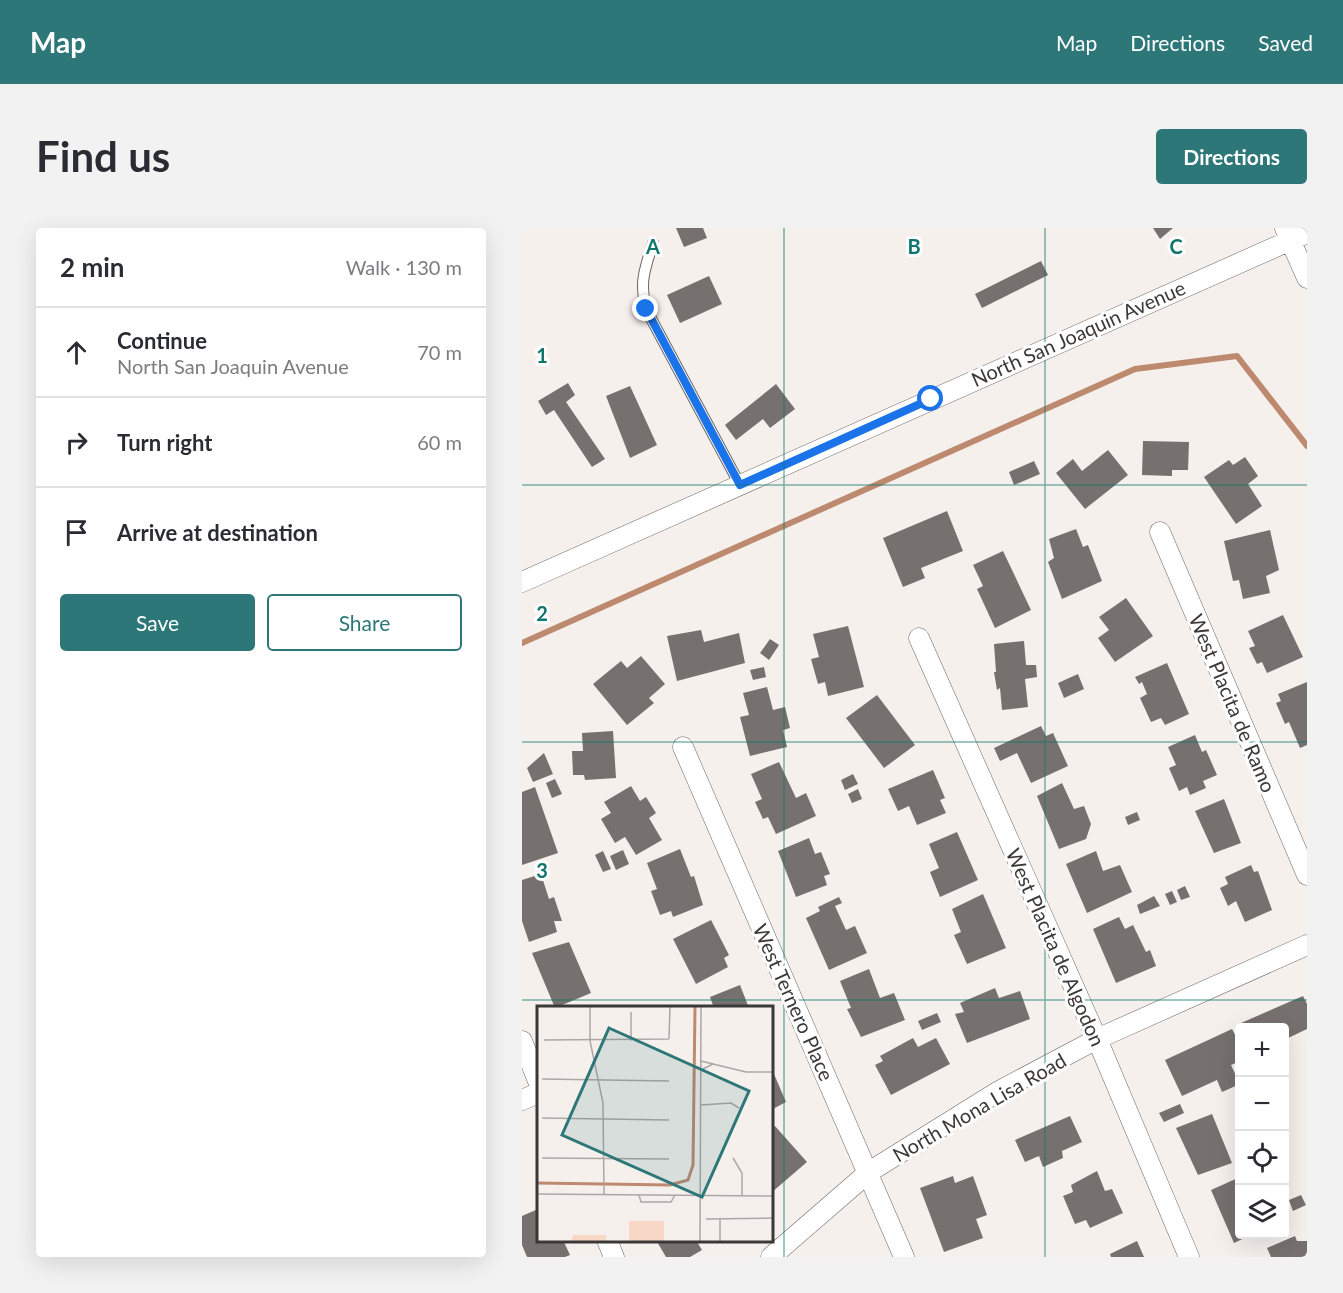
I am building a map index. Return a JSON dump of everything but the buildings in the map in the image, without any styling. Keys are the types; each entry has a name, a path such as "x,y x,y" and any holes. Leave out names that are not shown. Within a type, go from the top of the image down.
{"street":[{"path":"1294,234 1307,278"},
{"name":"North San Joaquin Avenue","path":"523,581 1294,234"},
{"name":"West Placita de Ramo","path":"1160,532 1307,875"},
{"name":"West Placita de Algodon","path":"919,638 1098,1039 1189,1257"},
{"name":"West Ternero Place","path":"682,747 869,1172 904,1257"},
{"name":"North Mona Lisa Road","path":"771,1257 869,1172 999,1090 1098,1039 1307,945"},
{"path":"522,1041 537,1078"},
{"path":"522,1100 537,1093"},
{"path":"608,1242 614,1257"}],"lane":[{"path":"653,243 642,275 642,295 646,309 740,485"}],"waterway":[{"path":"522,643 1135,369 1237,356 1307,446"}],"route":[{"path":"646,309 740,485 931,399"}]}
